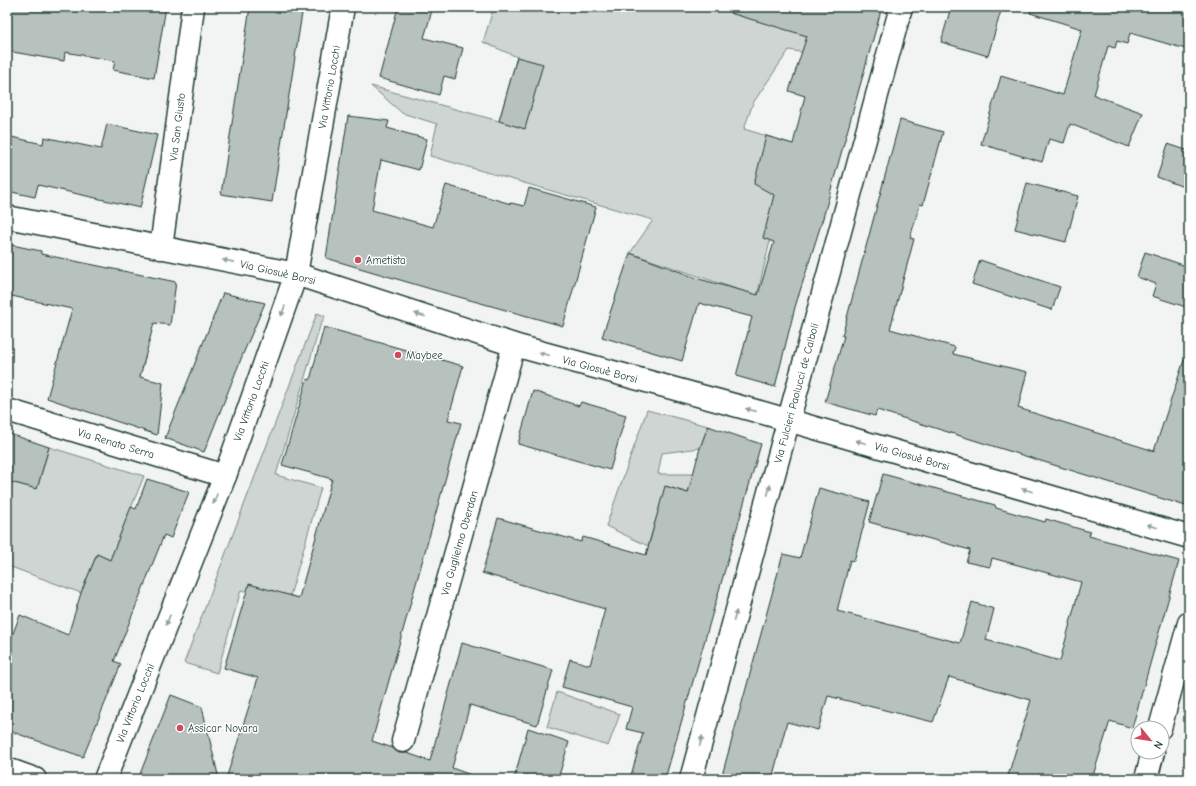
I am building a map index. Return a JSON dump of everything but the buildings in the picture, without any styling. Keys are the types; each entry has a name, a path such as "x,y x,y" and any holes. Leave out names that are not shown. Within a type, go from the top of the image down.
{"street":[{"name":"Via San Giusto","path":"162,248 192,7"},
{"name":"Via Vittorio Locchi","path":"105,779 225,476 296,274 343,7"},
{"name":"Via Fulcieri Paolucci de Calboli","path":"691,779 901,7"},
{"name":"Via Giosuè Borsi","path":"7,218 296,274 514,345 788,421 1189,537"},
{"name":"Via Guglielmo Oberdan","path":"404,741 514,345"},
{"name":"Via Renato Serra","path":"7,410 225,476"},
{"path":"1162,720 1189,623"},
{"path":"1146,779 1151,760"},
{"path":"7,769 35,779"}],"shaded area":[{"path":"494,7 830,7 817,55 789,50 753,103 744,129 793,144 757,296 630,253 653,220 430,156 437,124 402,113 371,86 499,121 517,57 483,42"},
{"path":"317,313 325,316 320,326 276,475 321,488 288,603 241,590 217,673 184,663"},
{"path":"647,410 708,426 700,448 662,453 658,474 693,474 688,493 666,486 648,546 606,526"},
{"path":"49,447 144,476 110,560 97,554 81,593 11,567 7,576 7,481 37,489"},
{"path":"557,692 620,714 608,746 547,727"}],"place":[{"name":"Ametista","path":"358,260"},
{"name":"Maybee","path":"398,355"},
{"name":"Assicar Novara","path":"180,728"}]}
